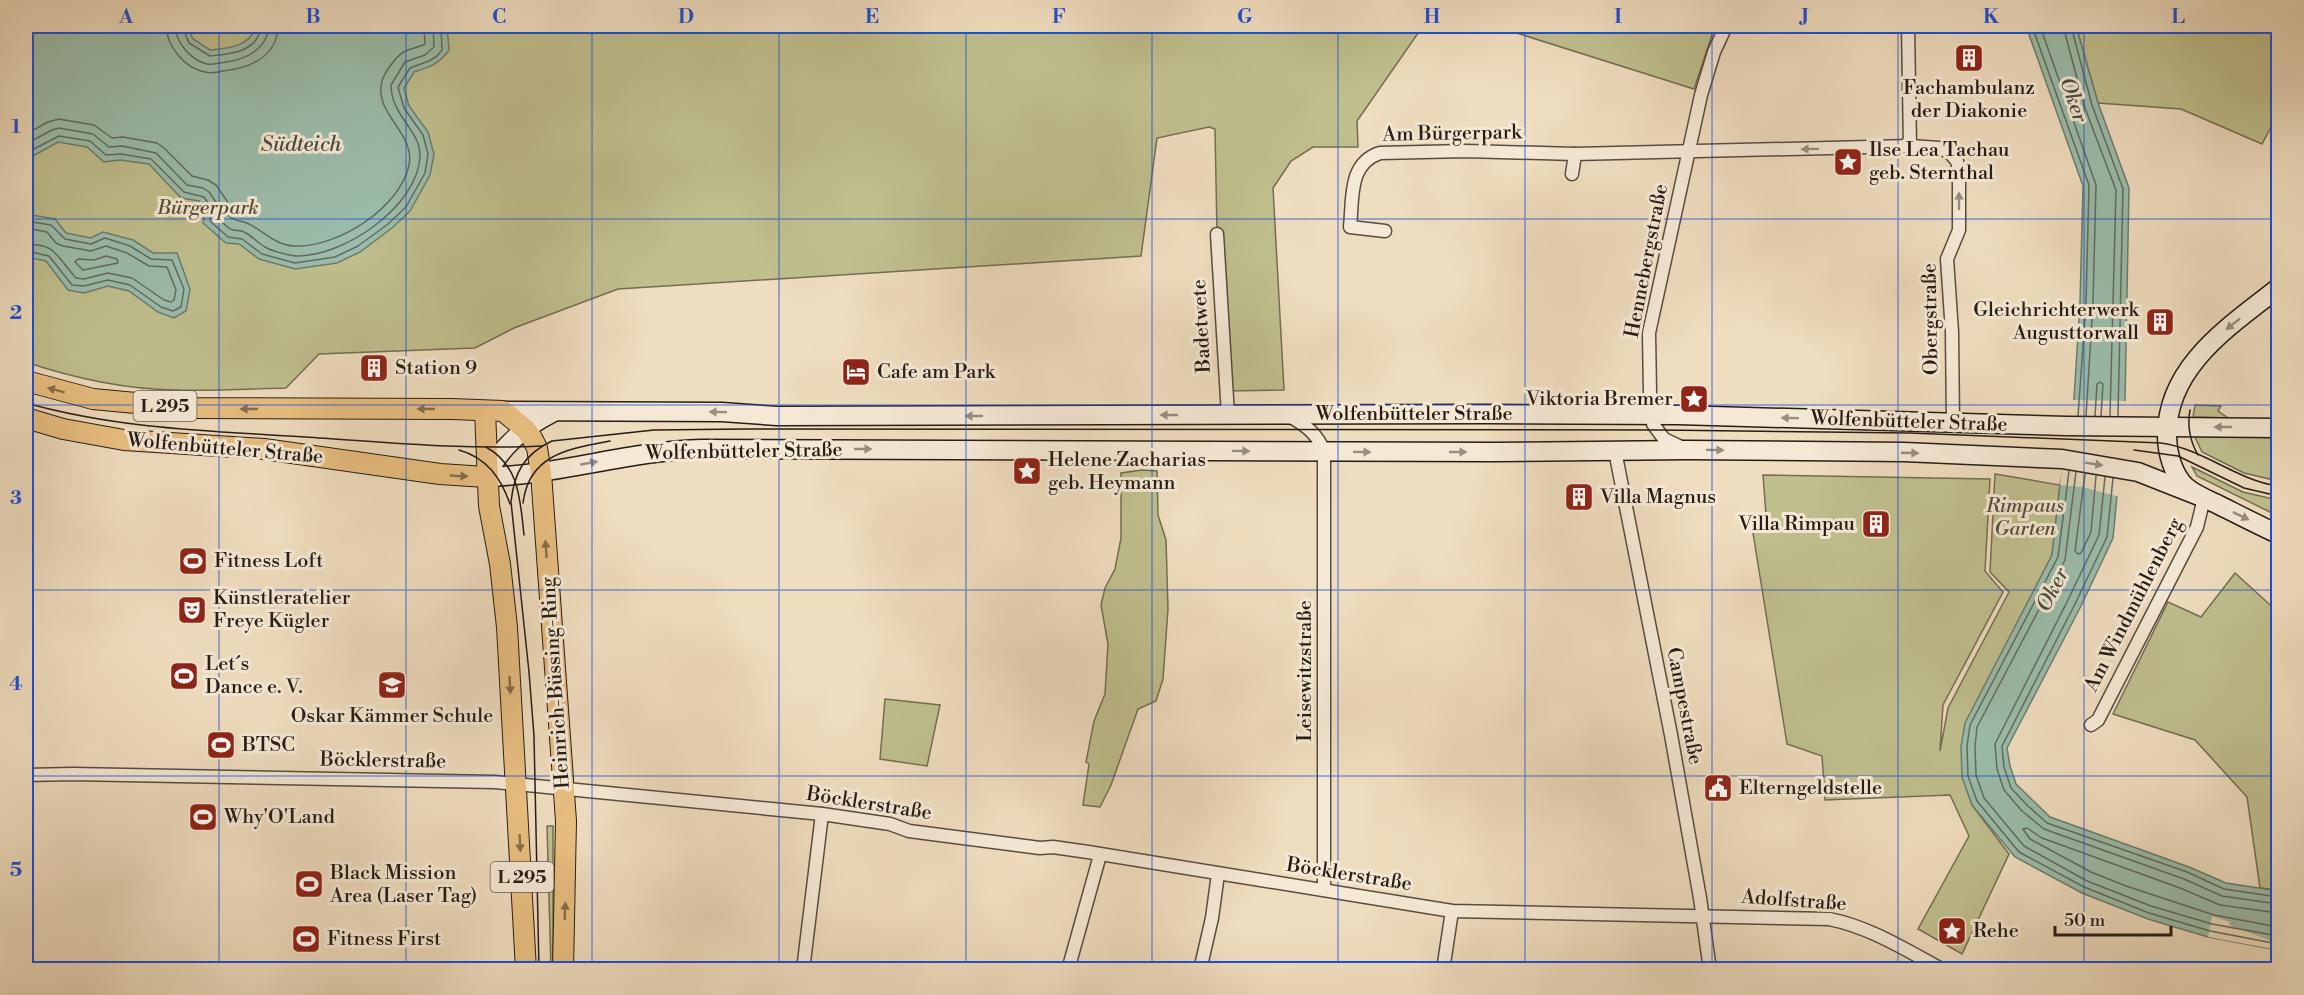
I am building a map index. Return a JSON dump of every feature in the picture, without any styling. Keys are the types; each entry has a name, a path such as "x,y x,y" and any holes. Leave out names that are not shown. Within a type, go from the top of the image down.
{"main road":[{"path":"2278,288 2222,333 2195,360 2174,399 2167,427 2167,444 2176,472 2187,488 2278,534"},
{"name":"Wolfenbütteler Straße","path":"26,381 93,399 189,408 552,413 722,412 777,416 1448,413 1651,415 2127,428 2278,428"},
{"name":"Heinrich-Büssing-Ring","path":"494,411 525,429 537,448 541,473 554,683 564,790 566,866 563,969"},
{"name":"L 295","path":"494,411 486,477 503,589 526,969"},
{"path":"486,477 502,451 525,429 552,413"},
{"name":"Wolfenbütteler Straße","path":"26,418 63,429 124,440 264,448 440,474 486,477 541,473 637,454 682,450 1904,452 2062,459 2159,478 2204,498"}],"street":[{"name":"Hennebergstraße","path":"1651,415 1649,333 1701,95 1714,52 1726,26"},
{"path":"1689,151 1910,146 1908,26"},
{"name":"Obergstraße","path":"1910,146 1939,148 1949,152 1957,161 1959,171 1959,230 1947,259 1952,332 1953,423"},
{"name":"Am Bürgerpark","path":"1385,231 1350,226 1355,177 1363,161 1374,154 1466,151 1575,154 1689,151"},
{"path":"1572,174 1575,154"},
{"name":"Badetwete","path":"1216,234 1228,415"},
{"name":"Wolfenbütteler Straße","path":"1285,415 1309,428 1317,436 1324,451"},
{"name":"Wolfenbütteler Straße","path":"1651,415 1653,424 1662,437 1687,450"},
{"name":"Leisewitzstraße","path":"1324,451 1324,890"},
{"name":"Campestraße","path":"1615,451 1671,735 1710,969"},
{"name":"Am Windmühlenberg","path":"2091,724 2098,720 2197,527 2204,498"},
{"name":"Böcklerstraße","path":"26,775 85,774 516,784 822,814 890,824 909,831 1040,848 1053,847 1452,911 1702,915"},
{"path":"803,969 822,814"},
{"path":"1068,969 1100,855"},
{"path":"1200,969 1212,918 1218,874"},
{"path":"1443,969 1452,911"},
{"name":"Adolfstraße","path":"1702,915 1818,918 1841,922 1871,932 1943,969"}],"green space":[{"name":"Bürgerpark","path":"26,26 1423,26 1357,121 1358,147 1313,147 1291,161 1273,188 1284,390 1226,391 1217,234 1215,129 1209,127 1157,138 1141,256 618,289 514,328 475,348 319,354 286,388 156,389 99,382 44,368 26,362"},
{"path":"1430,26 1715,26 1694,89 1507,30"},
{"path":"2076,26 2278,26 2278,114 2262,144 2181,109 2098,103"},
{"path":"2195,405 2221,406 2218,411 2228,418 2193,417"},
{"path":"2194,435 2278,436 2278,481 2244,473 2202,452"},
{"path":"2192,467 2243,492 2278,500 2278,516 2197,476"},
{"path":"1142,470 1157,471 1158,515 1166,540 1168,609 1163,679 1156,701 1138,709 1111,785 1100,807 1083,805 1089,764 1086,762 1094,721 1105,694 1108,644 1101,605 1105,588 1115,569 1121,538 1121,473"},
{"name":"Rimpaus Garten","path":"1995,474 2060,485 2052,555 2012,635 1972,805 2009,854 1962,954 1918,929 1969,836 1950,795 1825,800 1822,756 1787,744 1753,533 1767,528 1763,475 1990,479 1985,571 2003,592 1943,705 1940,751 1948,708 2009,592 1990,572"},
{"path":"2235,573 2278,612 2278,890 2260,888 2247,797 2195,740 2113,714 2168,602 2201,617"},
{"path":"885,699 940,705 927,766 880,759"},
{"path":"547,826 553,826 553,970 551,969"}],"water":[{"name":"Südteich","path":"26,26 187,26 193,39 210,50 231,47 244,42 256,26 447,26 449,50 442,59 414,72 404,88 409,106 428,132 434,154 430,175 410,211 360,252 337,263 295,269 259,259 239,244 226,243 203,223 206,210 199,201 181,198 149,164 120,160 104,162 87,147 58,142 26,160"},
{"name":"Oker","path":"2026,26 2076,26 2098,103 2129,188 2125,401 2113,538 2081,606 2007,748 2010,766 2016,784 2050,817 2189,867 2226,883 2278,891 2278,950 2208,937 2148,919 2082,893 2015,857 1972,805 1962,777 1961,746 1965,723 2052,555 2060,485 2073,414 2080,303 2083,186"},
{"path":"26,214 55,219 66,233 91,238 103,232 133,240 153,253 177,253 190,289 186,311 174,318 158,312 129,291 108,286 84,293 68,290 46,261 31,258 26,262"}],"pier":[{"path":"2070,400 2127,401 2120,497 2082,487 2060,485"},
{"path":"2212,916 2269,940 2278,945 2278,950 2208,937"}],"tram line":[{"path":"26,403 61,412 165,428 453,446 542,446"},
{"path":"2190,410 2190,433 2198,455"},
{"path":"539,970 534,736 511,502 515,482 522,466 534,452 552,441 654,430 744,429 1662,430 1910,433 2161,443 2192,451 2248,478 2278,486"},
{"path":"523,503 533,474 542,464 566,451 610,441"},
{"path":"486,447 506,464 512,474 519,497 524,535"},
{"path":"459,450 478,458 492,470 510,504"},
{"path":"2134,450 2178,456 2244,488 2278,496"}],"place":[{"name":"Fachambulanz der Diakonie","path":"1969,58"},
{"name":"Ilse Lea Tachau geb. Sternthal","path":"1848,162"},
{"name":"Gleichrichterwerk Augusttorwall","path":"2160,322"},
{"name":"Station 9","path":"374,368"},
{"name":"Cafe am Park","path":"856,372"},
{"name":"Viktoria Bremer","path":"1694,399"},
{"name":"Helene Zacharias geb. Heymann","path":"1027,471"},
{"name":"Villa Magnus","path":"1579,497"},
{"name":"Villa Rimpau","path":"1876,524"},
{"name":"Fitness Loft","path":"193,561"},
{"name":"Künstleratelier Freye Kügler","path":"192,610"},
{"name":"Let´s Dance e. V.","path":"184,676"},
{"name":"Oskar Kämmer Schule","path":"392,685"},
{"name":"BTSC","path":"221,745"},
{"name":"Elterngeldstelle","path":"1718,788"},
{"name":"Why'O'Land","path":"203,817"},
{"name":"Black Mission Area (Laser Tag)","path":"309,884"},
{"name":"Rehe","path":"1952,931"},
{"name":"Fitness First","path":"306,939"}]}
